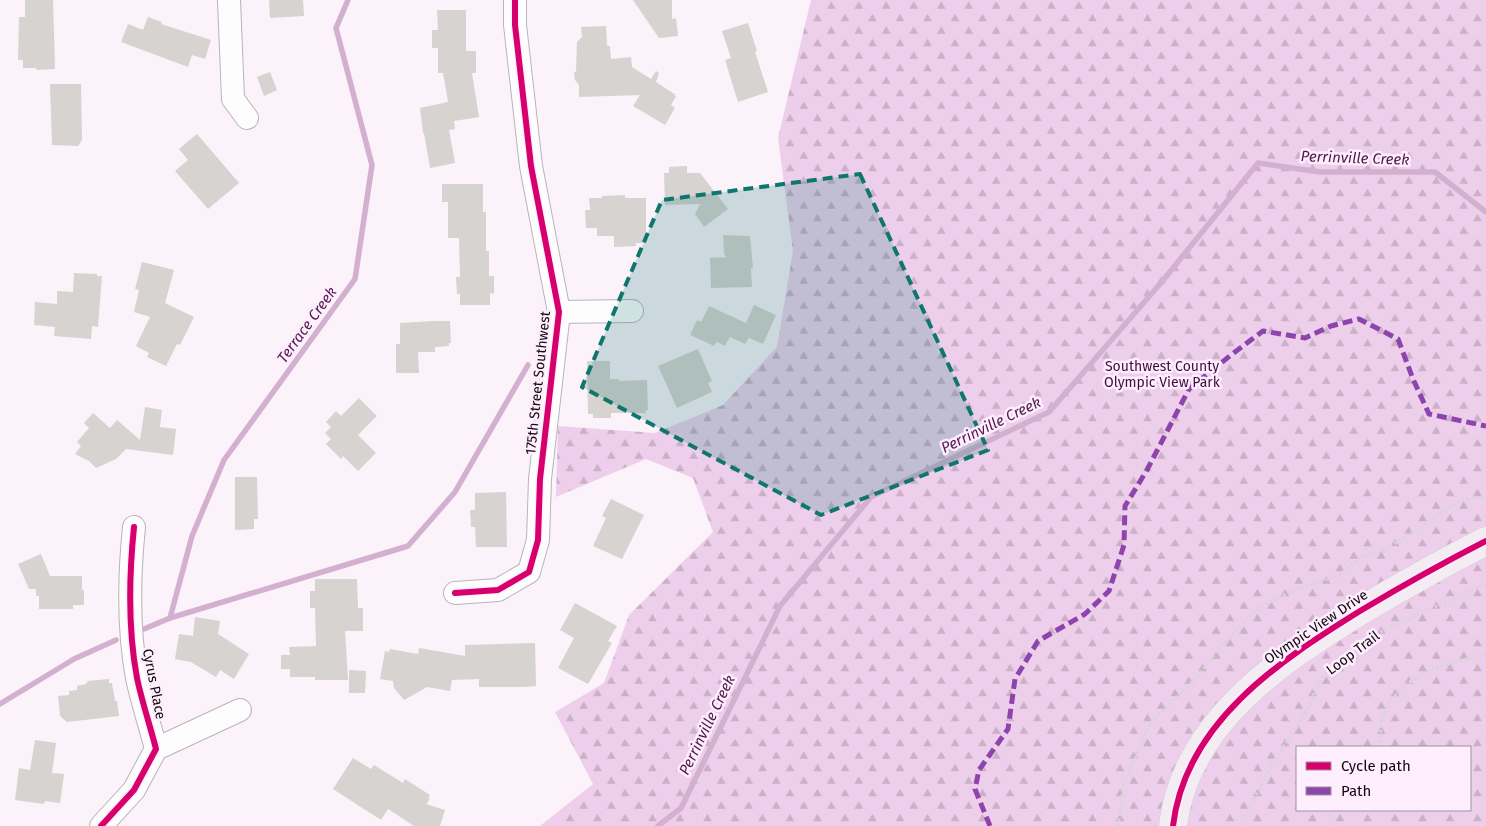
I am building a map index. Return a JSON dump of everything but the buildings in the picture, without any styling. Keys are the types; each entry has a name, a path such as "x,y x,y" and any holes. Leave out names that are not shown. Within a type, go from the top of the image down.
{"main road":[{"name":"Olympic View Drive","path":"1173,826 1175,808 1182,784 1201,747 1220,721 1250,689 1335,627 1486,540"}],"street":[{"path":"229,0 233,99 247,118"},
{"name":"175th Street Southwest","path":"456,593 498,590 529,572 538,540 540,479 560,312 531,166 515,24 515,0"},
{"name":"175th Street Southwest","path":"560,312 632,311"},
{"name":"Cyrus Place","path":"134,527 130,562 132,625 137,678 156,749"},
{"path":"101,826 134,790 156,749 240,710"}],"path":[{"path":"1118,826 1124,783 1151,722 1197,677 1255,610 1295,589 1338,576 1362,556 1380,553 1460,501 1486,496"},
{"path":"1377,746 1384,714 1396,692 1416,678 1445,664 1486,654"},
{"path":"1330,826 1330,814 1332,811"}],"highlighted area":[{"path":"860,174 988,450 821,515 582,387 662,200"}],"green space":[{"name":"Southwest County Olympic View Park","path":"811,0 1486,0 1486,826 540,826 593,784 555,712 604,683 629,615 713,532 693,478 646,459 556,497 558,426 655,433 723,405 777,347 793,251 778,138"}],"waterway":[{"name":"Terrace Creek","path":"144,629 170,618 192,536 224,460 355,279 372,165 336,28 348,0"},
{"name":"Perrinville Creek","path":"658,826 681,808 780,606 871,497 1049,412 1160,284 1258,163 1320,172 1435,172 1486,212"},
{"path":"170,618 408,546 455,492 528,365"},
{"name":"Terrace Creek","path":"0,704 74,659 116,640"}],"marked path":[{"path":"990,826 975,789 979,770 1008,729 1015,679 1038,641 1085,614 1109,591 1124,545 1125,506 1147,470 1189,389 1231,355 1263,331 1305,338 1331,326 1359,319 1398,339 1429,414 1486,426"}],"cycle path":[{"path":"455,593 498,590 529,572 538,540 540,479 559,312 531,166 515,25 515,0"},
{"path":"101,826 134,790 156,749 141,696 132,641 130,584 134,527"},
{"path":"1173,826 1181,789 1196,756 1216,726 1268,674 1298,651 1360,611 1486,541"}]}
